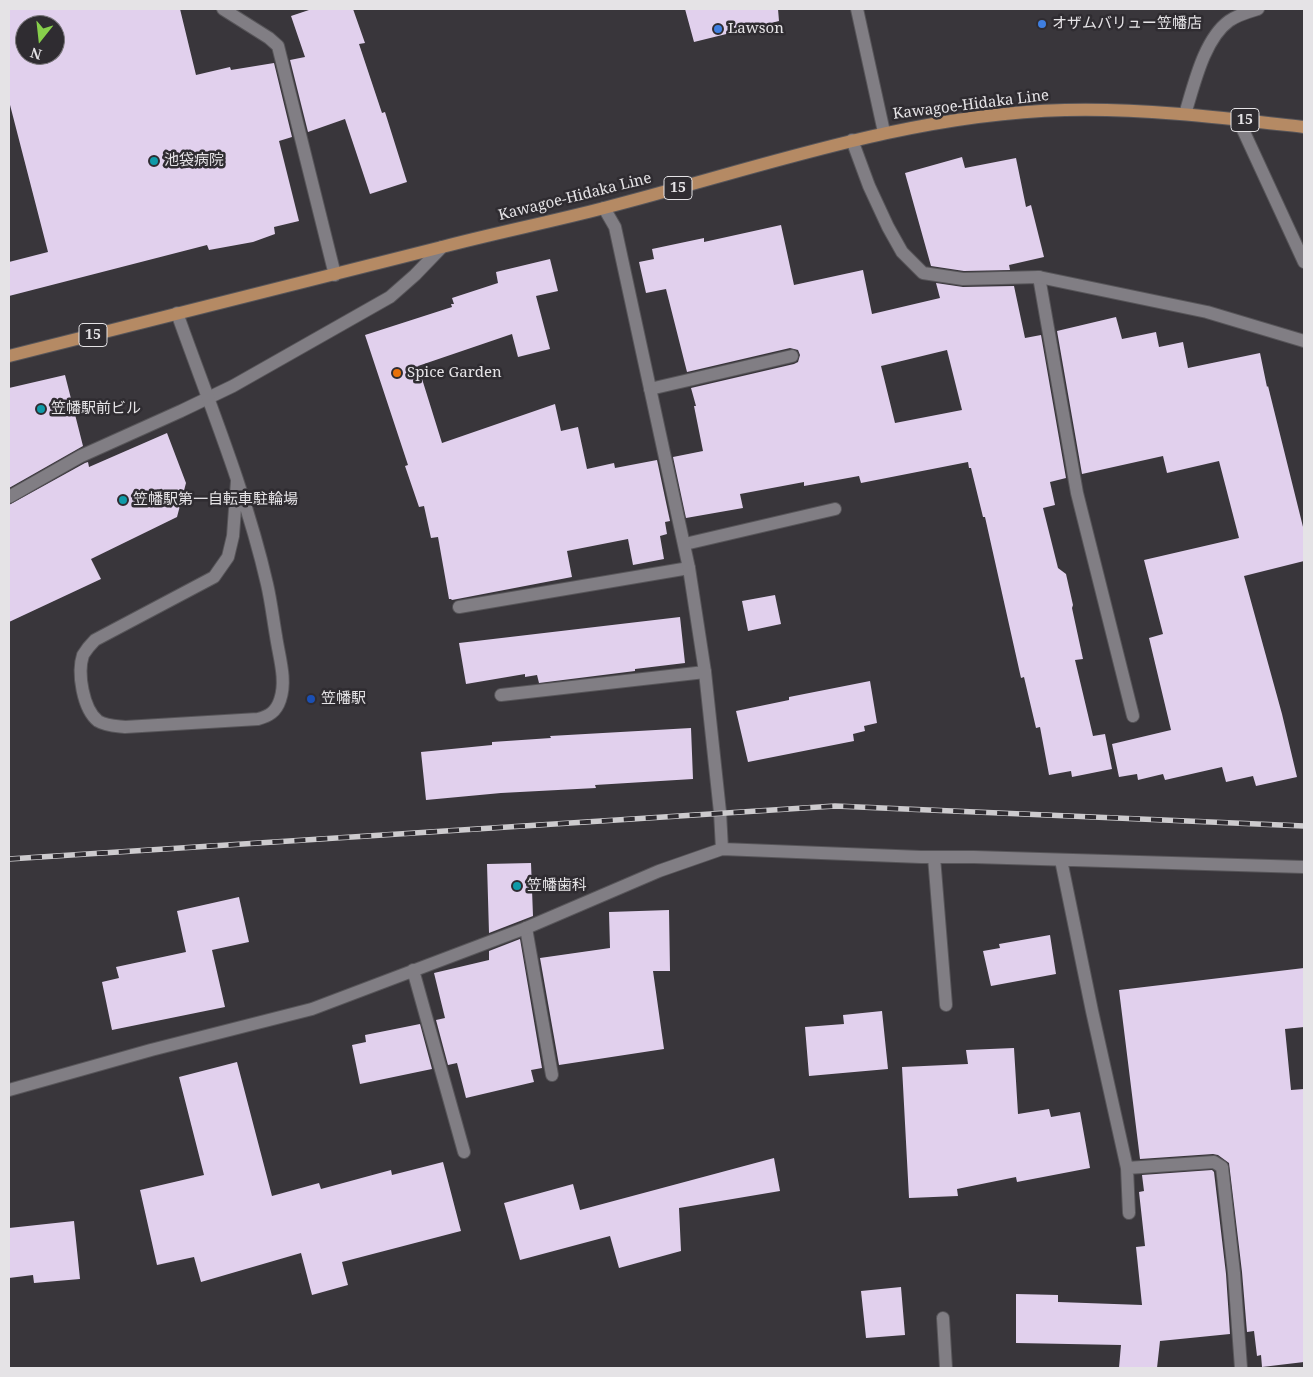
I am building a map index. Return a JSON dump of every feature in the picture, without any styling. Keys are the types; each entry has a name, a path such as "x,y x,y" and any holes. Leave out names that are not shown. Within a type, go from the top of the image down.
{"main road":[{"name":"Kawagoe-Hidaka Line","path":"9,356 604,208 884,132 987,116 1063,110 1122,110 1185,114 1304,127"}],"street":[{"path":"223,9 269,38 278,46 335,274"},
{"path":"857,9 884,132"},
{"path":"1185,114 1197,75 1216,34 1229,20 1258,9"},
{"path":"1238,120 1304,262"},
{"path":"852,140 869,186 888,227 902,252 923,273 963,280 1039,277 1207,312 1304,341"},
{"path":"604,208 615,227 689,568 704,672 720,812 722,849"},
{"path":"9,497 81,456 233,386 390,297 442,247"},
{"path":"1039,277 1078,493 1133,716"},
{"path":"178,313 237,481 253,531 267,585 283,687 280,701 275,709 269,716 258,719 125,727 112,726 100,722 90,713 86,704 80,669 84,654 95,640 214,577 228,557 237,481"},
{"path":"650,389 792,356"},
{"path":"684,544 835,509"},
{"path":"459,607 689,568"},
{"path":"501,695 704,672"},
{"path":"9,1090 151,1050 312,1009 526,928 659,871 722,849 934,858 1304,867"},
{"path":"934,858 946,1005"},
{"path":"1061,860 1127,1168 1129,1214"},
{"path":"526,928 552,1075"},
{"path":"413,970 464,1152"},
{"path":"1127,1168 1214,1162 1222,1167 1234,1273 1241,1368"},
{"path":"943,1318 946,1368"}],"building":[{"name":"池袋病院","path":"9,9 180,9 196,75 230,67 231,70 274,63 292,137 279,141 299,221 274,227 275,234 253,242 209,250 207,245 9,296 9,262 48,252 9,101"},
{"path":"312,9 353,9 365,43 359,44 382,113 385,112 407,182 370,194 345,119 308,132 290,60 305,57 291,16"},
{"name":"Lawson","path":"685,9 778,9 779,21 694,42"},
{"path":"962,157 965,168 1016,158 1026,207 1031,205 1044,257 1009,265 1010,270 964,271 931,266 905,173"},
{"path":"781,225 794,285 863,270 872,314 940,298 936,283 963,287 1014,286 1025,338 1041,335 1066,478 1050,482 1055,505 1043,508 1058,568 1066,574 1073,605 1072,608 1083,659 1075,660 1093,736 1105,734 1112,769 1072,777 1071,771 1049,775 1040,727 1036,728 1024,677 1021,678 985,517 983,517 968,462 861,483 859,476 804,486 804,482 740,494 743,508 686,518 673,457 703,451 694,406 696,406 691,388 794,364 798,362 800,355 798,350 790,348 687,372 666,289 646,293 639,262 654,259 652,249 704,238 704,242","holes":["947,350 962,410 895,423 881,366"]},
{"path":"550,259 558,291 536,296 550,349 518,357 512,334 418,366 442,443 555,404 561,431 578,427 587,469 614,463 615,468 657,460 670,521 665,522 667,534 660,536 664,559 633,565 628,539 567,551 572,577 452,600 449,599 438,537 431,538 424,506 419,507 405,466 408,465 365,335 452,307 451,304 454,304 452,298 498,283 496,272"},
{"path":"1116,317 1122,339 1156,332 1159,347 1183,342 1188,368 1260,353 1304,531 1304,561 1244,576 1282,714 1297,777 1256,786 1253,776 1226,782 1222,767 1165,780 1163,774 1138,780 1137,774 1119,777 1112,744 1171,730 1149,638 1163,634 1144,560 1239,538 1219,461 1167,473 1163,456 1082,474 1057,331"},
{"name":"笠幡駅前ビル","path":"65,375 83,446 9,488 9,388"},
{"path":"167,433 186,483 177,517 91,559 101,579 9,622 9,505 85,463 88,462 89,467"},
{"path":"775,595 781,624 748,631 742,601"},
{"path":"680,617 685,663 539,683 537,675 525,677 525,674 466,684 459,643"},
{"path":"870,681 877,723 864,726 865,731 853,734 854,741 748,762 736,711 789,700 789,697"},
{"path":"691,728 693,779 595,785 596,788 501,793 426,800 421,752 492,745 492,742 551,738 550,736"},
{"name":"笠幡歯科","path":"531,863 533,916 489,933 487,864"},
{"path":"239,897 249,942 212,950 225,1007 112,1030 102,982 119,978 116,967 186,952 177,911"},
{"path":"669,910 670,971 653,971 664,1049 559,1065 540,958 610,948 609,912"},
{"path":"1050,935 1056,974 991,986 983,951 1000,948 999,944"},
{"path":"520,939 542,1068 531,1070 534,1082 466,1098 457,1063 448,1065 436,1020 445,1018 434,973 489,960 489,951"},
{"path":"1304,968 1304,1027 1285,1029 1291,1090 1304,1089 1304,1362 1262,1367 1261,1355 1257,1356 1254,1331 1247,1332 1229,1163 1218,1155 1213,1154 1140,1159 1119,990"},
{"path":"882,1011 888,1069 809,1076 805,1027 844,1024 843,1015"},
{"path":"420,1024 432,1069 360,1084 352,1045 366,1042 365,1035"},
{"path":"1014,1048 1018,1114 1049,1109 1051,1117 1080,1112 1090,1168 1017,1182 1016,1177 957,1189 958,1196 909,1198 902,1067 968,1064 966,1050"},
{"path":"237,1062 272,1196 319,1183 321,1189 391,1170 392,1175 443,1162 461,1231 342,1262 348,1285 312,1295 301,1253 201,1282 194,1257 157,1265 140,1190 204,1175 179,1077"},
{"path":"774,1158 780,1191 679,1208 681,1251 619,1268 610,1236 520,1260 504,1203 573,1184 580,1210"},
{"path":"1212,1170 1214,1172 1226,1274 1230,1334 1160,1341 1157,1368 1119,1368 1121,1345 1016,1343 1016,1294 1058,1295 1058,1302 1142,1305 1136,1247 1145,1246 1139,1192 1144,1191 1142,1175"},
{"path":"74,1221 80,1279 34,1283 33,1275 9,1278 9,1228"},
{"path":"901,1287 905,1335 866,1338 861,1291"}],"railway":[{"path":"9,859 835,806 1304,826"}],"place":[{"name":"オザムバリュー笠幡店","path":"1042,24"},
{"name":"Lawson","path":"718,29"},
{"name":"池袋病院","path":"154,161"},
{"name":"Spice Garden","path":"397,373"},
{"name":"笠幡駅前ビル","path":"41,409"},
{"name":"笠幡駅第一自転車駐輪場","path":"123,500"},
{"name":"笠幡駅","path":"311,699"},
{"name":"笠幡歯科","path":"517,886"}]}
